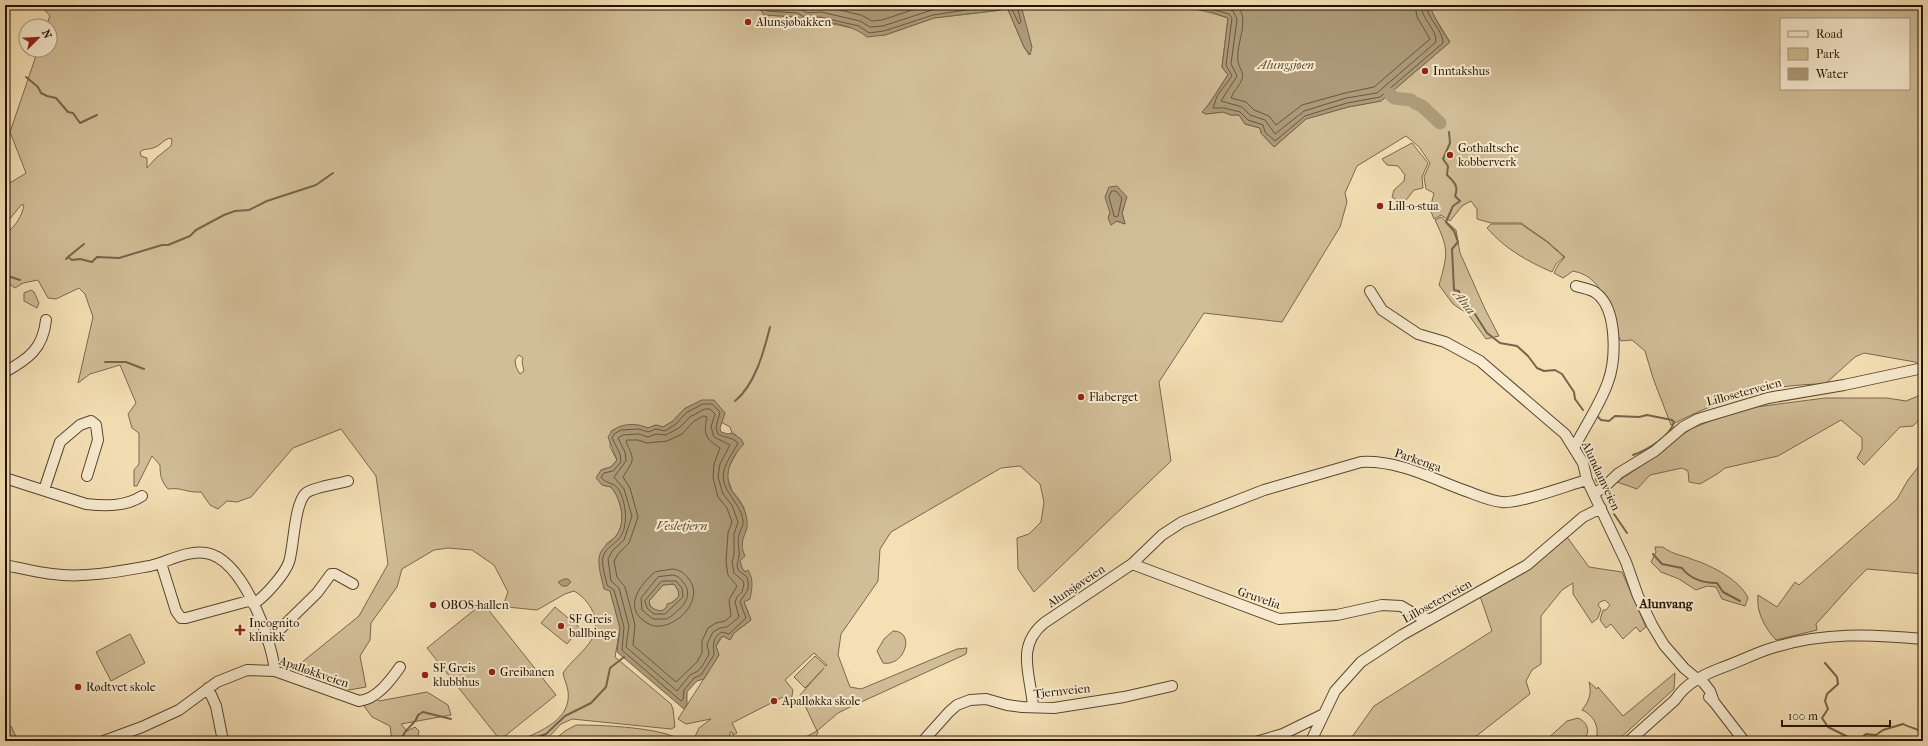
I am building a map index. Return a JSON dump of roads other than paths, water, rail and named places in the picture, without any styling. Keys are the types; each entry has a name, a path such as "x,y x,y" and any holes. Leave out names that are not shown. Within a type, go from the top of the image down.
{"street":[{"path":"1574,448 1608,382 1612,363 1614,332 1610,315 1604,301 1596,293 1576,286"},
{"name":"Alundamveien","path":"1370,291 1382,310 1401,324 1418,334 1445,342 1480,361 1565,434 1583,463 1587,480 1595,493 1626,562 1638,596 1652,626 1664,645 1700,682 1705,694 1714,702 1744,741"},
{"path":"5,372 27,358 38,347 45,331 46,320"},
{"name":"Lilloseterveien","path":"1595,493 1620,473 1655,451 1683,427 1698,419 1768,398 1844,385 1923,368"},
{"path":"44,490 60,442 80,425 91,421 96,425 99,434 87,476"},
{"name":"Parkenga","path":"1194,516 1264,490 1361,462 1378,461 1394,464 1478,496 1502,502 1518,500 1587,480"},
{"path":"5,478 86,504 100,506 126,504 142,496"},
{"path":"161,563 176,611 181,618 252,602 267,593 289,562 293,532 303,497 310,491 348,481"},
{"name":"Lilloseterveien","path":"1311,741 1335,691 1361,662 1429,619 1527,565 1583,517 1601,508"},
{"name":"Alunsjøveien","path":"1033,708 1026,652 1030,638 1044,623 1132,564 1162,535 1194,516"},
{"path":"5,565 32,571 63,575 112,572 161,563 190,554 206,553 219,558 230,567 243,583 267,640 275,671"},
{"name":"Gruvelia","path":"1132,564 1279,619 1337,615 1382,605 1401,606 1418,616 1429,619"},
{"path":"267,640 281,629 312,598 331,574 335,574 353,584"},
{"path":"1629,741 1675,700 1721,668 1773,648 1830,636 1869,634 1923,639"},
{"name":"Apalløkkveien","path":"104,741 142,727 179,710 227,676 242,671 275,671 359,701 370,698 378,692 400,667"},
{"name":"Tjernveien","path":"923,741 957,705 970,700 986,699 1007,705 1033,708 1054,708 1124,697 1172,686"},
{"path":"208,688 216,706 223,741"},
{"path":"1259,741 1283,734 1324,714"}],"water":[{"path":"758,5 1003,5 1001,10 934,18 885,35 867,37 853,28 827,22 802,23 798,17 764,15"},
{"path":"1006,5 1024,5 1022,9 1032,47 1030,55 1024,47"},
{"name":"Alungsjøen","path":"1165,5 1430,5 1438,24 1450,42 1381,101 1348,107 1306,119 1274,147 1261,133 1260,128 1245,124 1239,115 1231,115 1223,112 1206,114 1202,112 1212,100 1228,75 1222,67 1228,18 1209,11"},
{"path":"1117,186 1127,197 1122,213 1125,224 1117,221 1111,225 1108,218 1110,213 1105,197 1109,187"},
{"name":"Vesletjern","path":"702,400 714,400 725,413 720,428 721,432 728,434 732,433 741,439 744,444 732,460 728,472 728,478 729,485 743,508 746,516 747,526 742,545 745,556 740,561 745,572 748,570 752,584 750,599 744,602 751,620 734,633 730,640 723,636 720,638 716,646 719,655 704,679 697,681 687,692 687,705 684,709 617,652 620,628 610,591 604,589 600,574 599,558 601,551 616,536 622,518 620,504 615,492 611,487 602,485 596,478 601,470 611,467 617,460 608,437 611,432 620,426 625,425 637,425 648,428 656,425 663,427 673,421 684,409","holes":["674,584 678,590 679,596 673,602 667,604 664,610 654,609 650,606 649,601 663,585"]},
{"path":"568,579 571,582 567,586 562,586 558,582"}],"waterway":[{"path":"26,77 38,87 41,93 56,98 68,112 73,113 80,123 97,115"},
{"name":"Alna","path":"1390,94 1394,98 1411,100"},
{"name":"Alna","path":"1415,103 1422,106 1440,123"},
{"name":"Alna","path":"1449,132 1450,143 1443,159 1448,166 1447,175 1454,182 1456,187 1455,196 1460,201 1453,206 1446,222 1454,231 1458,242 1452,249 1454,290 1459,291 1461,300 1468,303 1487,333 1500,343 1517,346 1528,356 1537,368 1544,371 1555,370 1562,374 1574,392 1575,399 1583,410"},
{"path":"66,259 68,257 72,260 80,259 92,262 97,257 119,258 162,245 168,245 190,236 196,230 224,215 235,211 249,210 267,201 316,185 333,173"},
{"path":"68,257 84,244"},
{"path":"5,275 20,280"},
{"path":"735,401 748,386 758,367 770,327"},
{"path":"105,362 126,362 144,369"},
{"name":"Alna","path":"1598,417 1601,420 1609,421 1615,416 1639,417 1647,415 1672,420 1674,422 1672,428 1663,438 1645,450 1633,455"},
{"name":"Alna","path":"1600,485 1596,480 1596,476 1601,472"},
{"name":"Alna","path":"1605,493 1612,511 1627,533"},
{"name":"Alna","path":"1653,554 1662,564 1682,568 1689,575 1698,580 1717,583 1723,592 1740,601"},
{"path":"526,741 546,734 565,716 591,703 606,687 610,668 624,657"},
{"name":"Alna","path":"1825,663 1837,677 1838,684 1827,694 1825,701 1828,709 1822,718 1828,727 1856,741"},
{"path":"402,741 404,733 415,722 418,715 423,712 451,719"},
{"name":"Alna","path":"1858,741 1866,734 1876,735 1883,730 1903,724 1923,733"}],"place":[{"name":"Alunsjøbakken","path":"748,22"},
{"name":"Inntakshus","path":"1425,71"},
{"name":"Gothaltsche kobberverk","path":"1450,155"},
{"name":"Lill-o-stua","path":"1380,206"},
{"name":"Flaberget","path":"1081,397"},
{"name":"OBOS-hallen","path":"433,605"},
{"name":"SF Greis ballbinge","path":"561,626"},
{"name":"Incognito klinikk","path":"240,630"},
{"name":"Greibanen","path":"492,672"},
{"name":"SF Greis klubbhus","path":"425,675"},
{"name":"Rødtvet skole","path":"78,687"},
{"name":"Apalløkka skole","path":"774,701"}],"district":[{"name":"Alunvang","path":"1666,603"}]}
